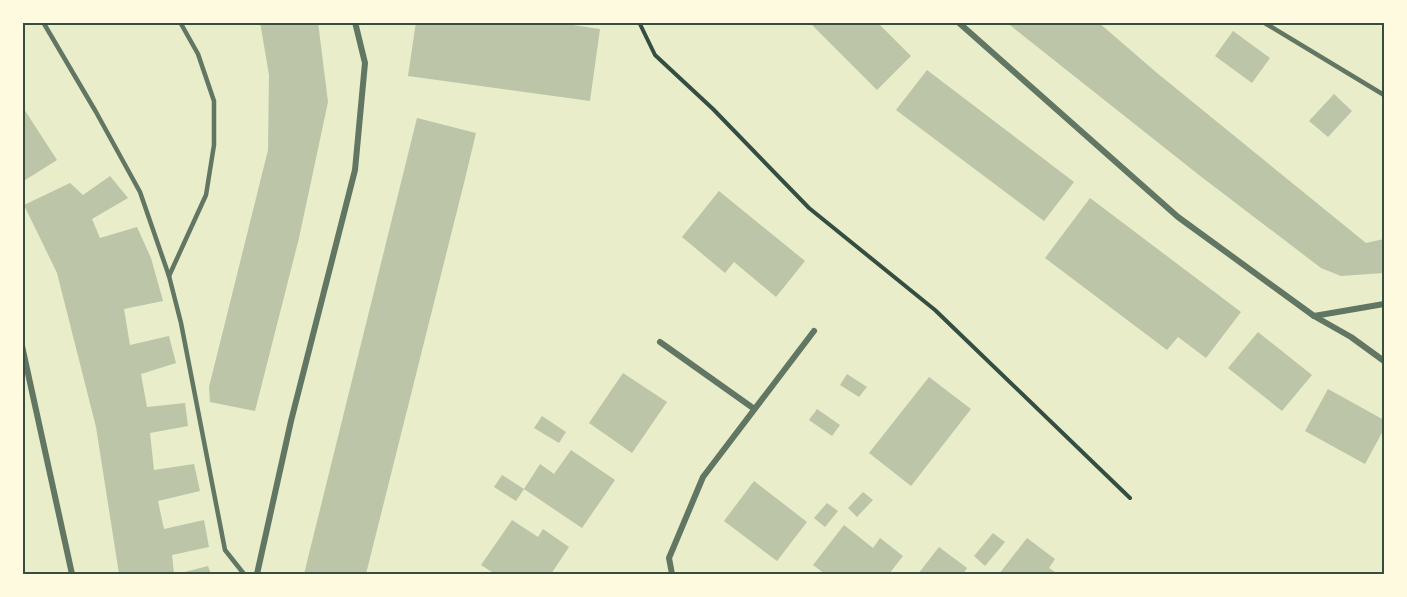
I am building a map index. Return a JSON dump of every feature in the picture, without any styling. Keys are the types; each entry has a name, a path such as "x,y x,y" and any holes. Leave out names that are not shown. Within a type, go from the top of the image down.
{"street":[{"path":"257,574 291,421 355,170 364,63 355,22"},
{"path":"958,22 1178,217 1314,316 1351,337 1384,361"},
{"path":"1314,316 1384,304"},
{"path":"672,574 669,558 703,477 753,408 814,331"},
{"path":"660,342 753,408"},
{"path":"22,346 72,574"}],"lane":[{"path":"43,22 140,192 169,276 181,323 225,550 244,574"},
{"path":"169,276 206,195 214,145 214,101 198,54 180,22"},
{"path":"1263,22 1384,95"}],"path":[{"path":"639,22 655,55 713,109 809,208 935,310 1130,498"}],"building":[{"path":"260,22 318,22 328,102 299,238 255,411 210,402 209,387 268,150 269,75"},
{"path":"416,22 552,22 600,29 590,101 408,76"},
{"path":"809,22 877,22 911,56 877,90"},
{"path":"1006,22 1098,22 1157,73 1366,243 1384,239 1384,273 1341,276 1321,268"},
{"path":"1233,31 1270,58 1252,83 1215,56"},
{"path":"927,70 1074,182 1044,221 896,110"},
{"path":"1334,94 1352,111 1328,137 1309,121"},
{"path":"22,106 57,160 22,182"},
{"path":"417,118 476,133 465,179 366,574 304,574"},
{"path":"110,176 128,198 92,219 100,238 137,227 151,258 163,301 124,309 130,345 169,336 176,363 141,374 147,407 185,403 188,426 150,433 154,470 194,464 200,491 158,501 164,529 204,520 209,547 172,555 174,574 119,574 96,427 57,273 24,205 70,183 83,195"},
{"path":"719,191 805,261 776,297 734,262 725,273 682,237"},
{"path":"1090,198 1241,312 1206,358 1178,337 1167,350 1045,258"},
{"path":"1258,332 1312,375 1282,411 1228,368"},
{"path":"623,373 667,402 632,453 589,423"},
{"path":"847,374 867,387 859,397 840,385"},
{"path":"929,377 971,409 911,486 869,453"},
{"path":"1328,389 1384,420 1384,429 1365,464 1305,431"},
{"path":"817,409 840,425 832,436 809,420"},
{"path":"542,416 566,432 559,443 534,428"},
{"path":"571,450 615,480 582,528 524,489 540,464 554,474"},
{"path":"502,475 524,489 516,501 494,487"},
{"path":"754,481 807,522 777,561 724,521"},
{"path":"863,492 873,500 857,517 848,508"},
{"path":"827,503 838,511 825,527 814,518"},
{"path":"512,520 538,537 543,529 569,547 551,574 495,574 481,565"},
{"path":"844,525 873,548 880,538 903,556 889,574 825,574 813,565"},
{"path":"993,533 1005,542 985,566 974,556"},
{"path":"1027,538 1055,559 1049,568 1058,574 999,574"},
{"path":"939,547 967,568 963,574 918,574"},
{"path":"208,566 211,574 177,574"}]}
